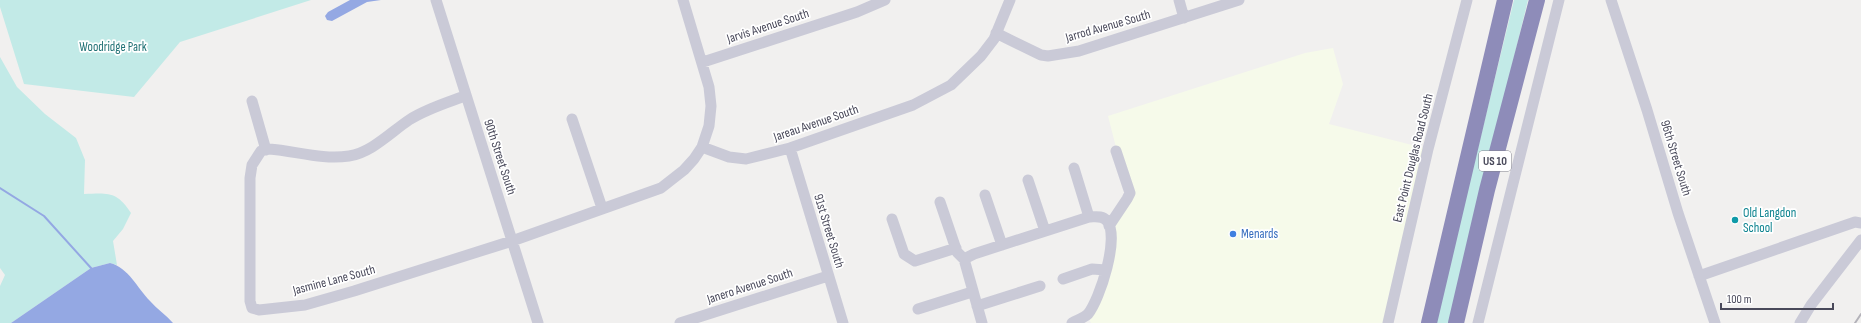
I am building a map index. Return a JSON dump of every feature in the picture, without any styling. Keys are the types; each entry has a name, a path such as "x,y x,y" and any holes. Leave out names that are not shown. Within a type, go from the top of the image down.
{"highway":[{"name":"US 10","path":"1428,323 1505,0"},
{"name":"US 10","path":"1456,323 1487,190 1537,0"}],"street":[{"name":"90th Street South","path":"436,0 465,96 538,323"},
{"path":"512,241 661,188 684,170 694,159 702,147 709,126 711,106 709,87 703,62 683,0"},
{"name":"Jarvis Avenue South","path":"703,62 857,12 885,0"},
{"name":"Jareau Avenue South","path":"702,147 729,157 746,159 790,148 913,105 932,96 951,84 981,56 996,33 1010,0"},
{"path":"1178,0 1184,18"},
{"name":"Jarrod Avenue South","path":"996,33 1041,55 1048,56 1079,52 1239,0"},
{"name":"East Point Douglas Road South","path":"1388,323 1428,149 1467,0"},
{"path":"1478,323 1559,0"},
{"name":"96th Street South","path":"1611,0 1647,110 1678,213 1715,323"},
{"path":"252,101 266,150 287,150 329,157 356,154 382,140 419,114 438,105 465,96"},
{"path":"572,119 602,208"},
{"name":"91st Street South","path":"790,148 843,323"},
{"name":"Jasmine Lane South","path":"266,150 261,151 254,159 250,178 250,301 252,308 259,310 305,306 512,241"},
{"path":"1109,226 1130,193 1116,151"},
{"path":"1074,168 1089,217"},
{"path":"1028,180 1045,231"},
{"path":"985,195 1002,245"},
{"path":"940,202 957,252 964,259 972,292 982,323"},
{"path":"964,259 1089,217 1102,217 1107,221 1112,233 1112,242 1106,270 1098,298 1087,315 1072,323"},
{"path":"892,219 904,254 915,261 956,248"},
{"path":"1699,276 1855,222 1861,223"},
{"path":"1800,323 1811,305 1861,240"},
{"path":"1063,279 1092,269 1106,270"},
{"name":"Janero Avenue South","path":"680,323 828,276"},
{"path":"976,306 1040,286"},
{"path":"918,309 972,292"}],"shaded area":[{"path":"1333,48 1343,84 1329,124 1428,149 1388,323 1091,323 1087,315 1098,298 1112,233 1129,198 1108,116 1305,53"}],"green space":[{"name":"Woodridge Park","path":"0,0 311,0 180,42 134,97 24,84 0,7"},
{"path":"1514,0 1528,0 1449,323 1435,323"},
{"path":"0,57 17,87 45,114 76,138 85,160 84,194 100,193 116,197 131,213 123,229 113,241 117,265 110,263 91,268 11,323 0,323 0,286 5,275 0,268"}],"water":[{"path":"350,0 381,0 367,2 332,21 327,20 325,16 328,12"},
{"path":"110,263 128,274 145,296 173,323 11,323 91,268"}],"waterway":[{"path":"0,188 44,216 91,268"}],"railway":[{"path":"1855,323 1861,314"}],"place":[{"name":"Old Langdon School","path":"1735,220"},
{"name":"Menards","path":"1233,234"}]}
